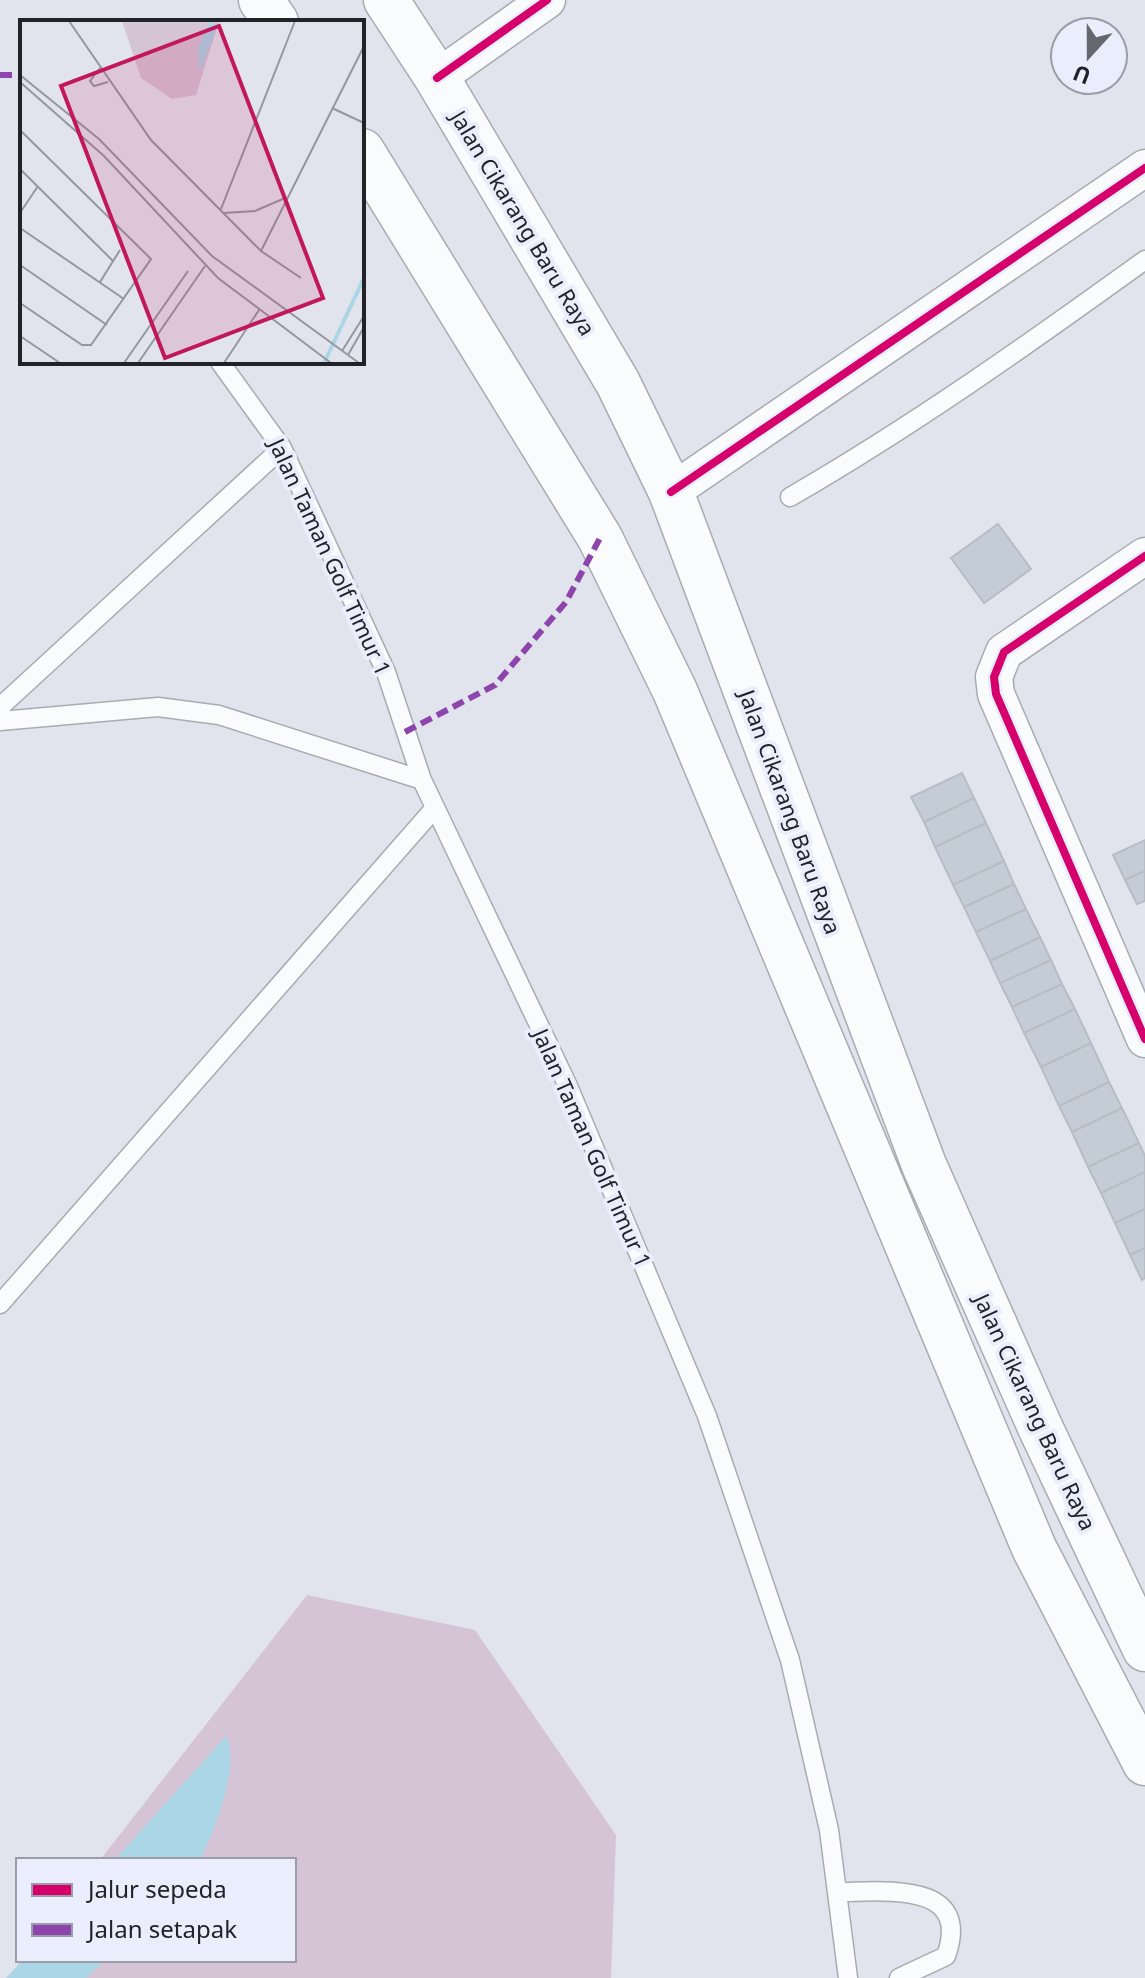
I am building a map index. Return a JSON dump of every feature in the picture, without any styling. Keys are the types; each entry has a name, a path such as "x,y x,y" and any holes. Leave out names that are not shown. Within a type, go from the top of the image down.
{"main road":[{"path":"261,0 275,20"},
{"name":"Jalan Cikarang Baru Raya","path":"386,0 437,78 618,383 671,492 924,1165 1040,1427 1145,1649"},
{"path":"364,154 600,538 675,691 1034,1548 1145,1763"}],"street":[{"path":"437,78 547,0"},
{"path":"671,492 1145,168"},
{"path":"1145,556 1004,652 994,677 996,694 1145,1039"}],"lane":[{"path":"790,497 844,466 1022,348 1145,260"},
{"name":"Jalan Taman Golf Timur 1","path":"221,364 282,448 386,672 434,809 568,1086 707,1416 790,1660 829,1830 848,1978"},
{"path":"0,707 282,448"},
{"path":"0,721 158,707 219,715 422,780"},
{"path":"0,1304 434,809"},
{"path":"837,1892 910,1892 933,1900 948,1915 952,1939 946,1956 899,1978"}],"shaded area":[{"path":"307,1595 475,1630 616,1835 611,1978 8,1978 20,1962 296,1962 296,1858 102,1858"}],"water":[{"path":"226,1736 230,1748 228,1780 201,1858 117,1858"},
{"path":"21,1962 104,1962 86,1978 6,1978"}],"building":[{"path":"998,524 1031,569 984,603 951,558"},
{"path":"962,773 974,798 924,822 911,797"},
{"path":"974,798 986,823 935,847 924,822"},
{"path":"986,823 1004,861 953,885 935,847"},
{"path":"1145,840 1145,871 1125,880 1113,855"},
{"path":"1004,861 1014,884 964,907 953,885"},
{"path":"1145,871 1145,901 1137,904 1125,880"},
{"path":"1014,884 1026,909 976,932 964,907"},
{"path":"1026,909 1040,937 990,961 976,932"},
{"path":"1040,937 1051,960 1000,983 990,961"},
{"path":"1051,960 1062,984 1012,1007 1000,983"},
{"path":"1062,984 1075,1009 1024,1033 1012,1007"},
{"path":"1075,1009 1091,1043 1041,1067 1024,1033"},
{"path":"1091,1043 1109,1082 1059,1106 1041,1067"},
{"path":"1109,1082 1122,1108 1072,1132 1059,1106"},
{"path":"1122,1108 1139,1143 1088,1167 1072,1132"},
{"path":"1139,1143 1145,1156 1145,1172 1101,1193 1088,1167"},
{"path":"1145,1172 1145,1209 1115,1223 1101,1193"},
{"path":"1145,1209 1145,1248 1130,1255 1115,1223"},
{"path":"1145,1248 1145,1278 1142,1280 1130,1255"}],"marked path":[{"path":"0,75 20,75"},
{"path":"405,732 495,685 566,602 600,538"}],"cycle path":[{"path":"437,78 547,0"},
{"path":"671,492 1145,168"},
{"path":"1145,556 1004,652 994,677 996,694 1145,1039"}]}
